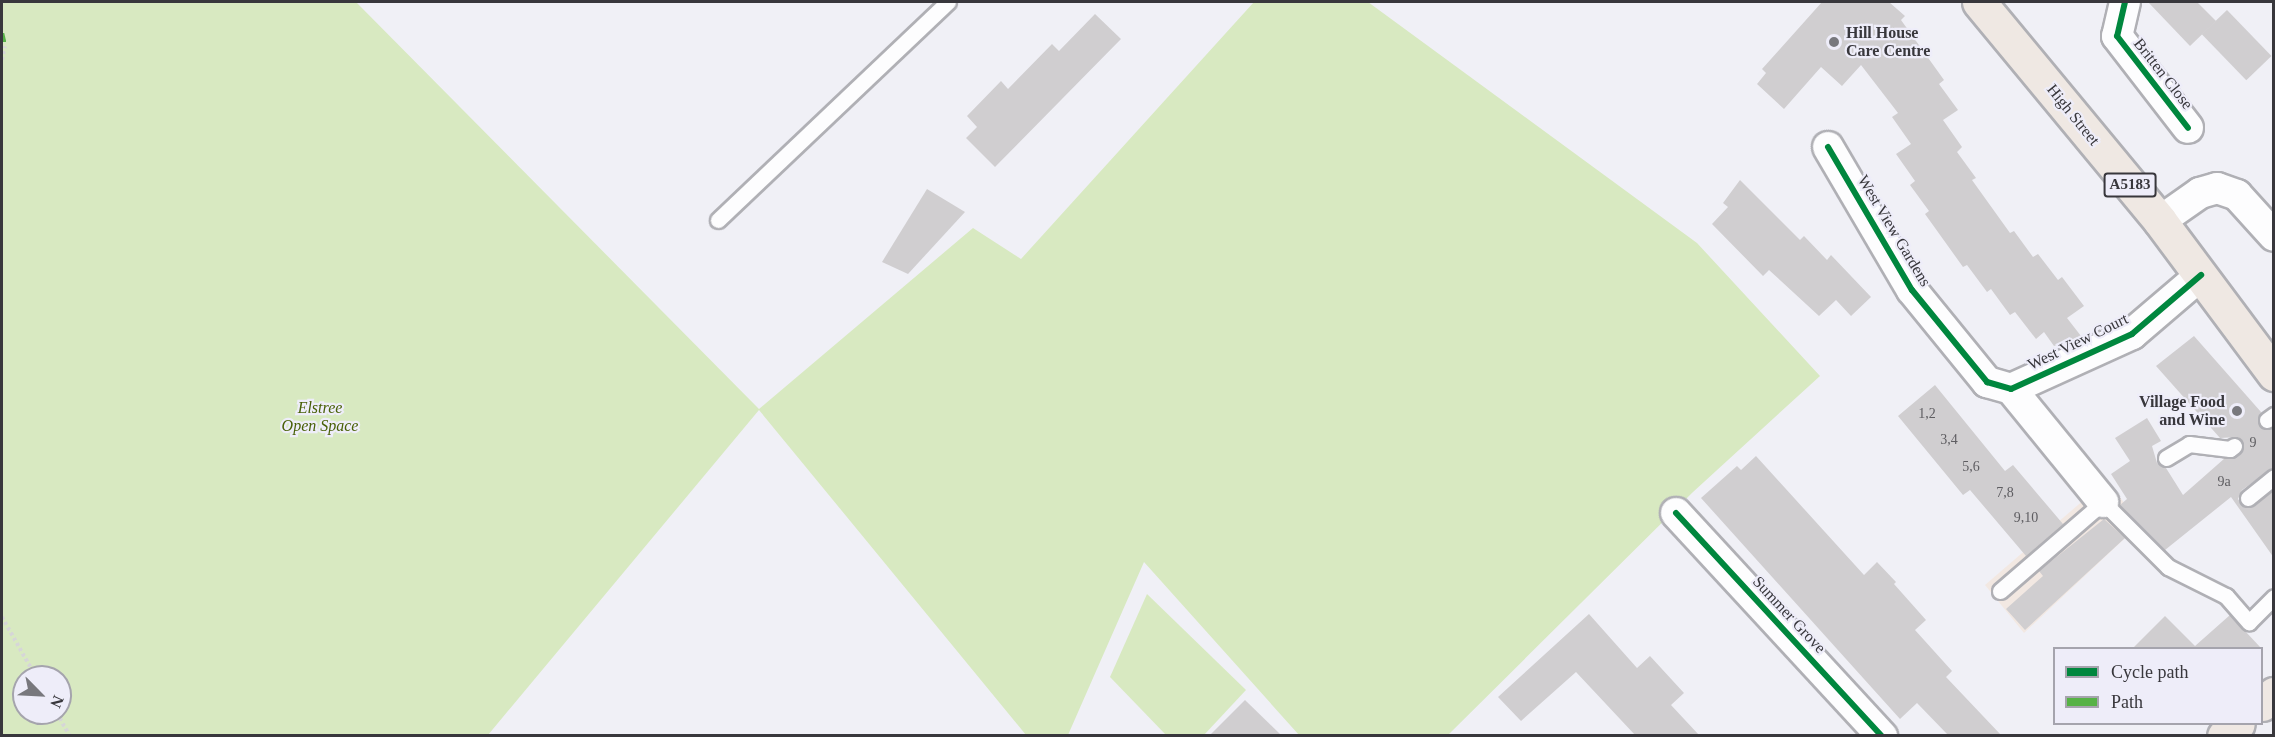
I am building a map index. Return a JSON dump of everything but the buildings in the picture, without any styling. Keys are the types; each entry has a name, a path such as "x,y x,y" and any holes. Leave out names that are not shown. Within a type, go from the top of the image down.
{"main road":[{"name":"High Street","path":"1979,2 2160,221 2274,374"},
{"path":"2224,735 2236,725"}],"street":[{"name":"Britten Close","path":"2125,2 2116,36 2188,128"},
{"name":"West View Gardens","path":"1828,147 1912,290 1999,386"},
{"path":"2160,221 2200,193 2217,188 2237,195 2274,236"},
{"name":"West View Court","path":"1999,386 2132,334 2201,275"},
{"path":"1999,386 2103,502"},
{"name":"Summer Grove","path":"1676,513 1882,735"}],"lane":[{"path":"718,220 948,2"},
{"path":"2166,458 2188,444 2230,449 2234,446"},
{"path":"2248,498 2274,477"},
{"path":"2000,591 2103,502 2168,567 2226,596 2249,622 2274,597"}],"path":[{"path":"2,60 5,46"},
{"path":"2,617 29,665"}],"shaded area":[{"path":"2107,480 2140,524 2024,633 1985,585"}],"green space":[{"name":"Elstree Open Space","path":"2,2 356,2 759,409 973,228 1021,259 1254,2 1368,2 1697,243 1820,376 1693,492 1448,735 1299,735 1144,562 1068,735 1026,735 759,410 488,735 2,735"},
{"path":"1147,594 1246,690 1204,735 1166,735 1110,677"}],"marked path":[{"path":"2,33 5,46"}],"cycle path":[{"path":"2125,2 2117,36 2188,128"},
{"path":"1828,147 1912,290 1987,382 2011,389 2132,334 2201,275"},
{"path":"1676,513 1882,736"}],"place":[{"name":"Hill House Care Centre","path":"1834,42"},
{"name":"Village Food and Wine","path":"2237,411"}]}
